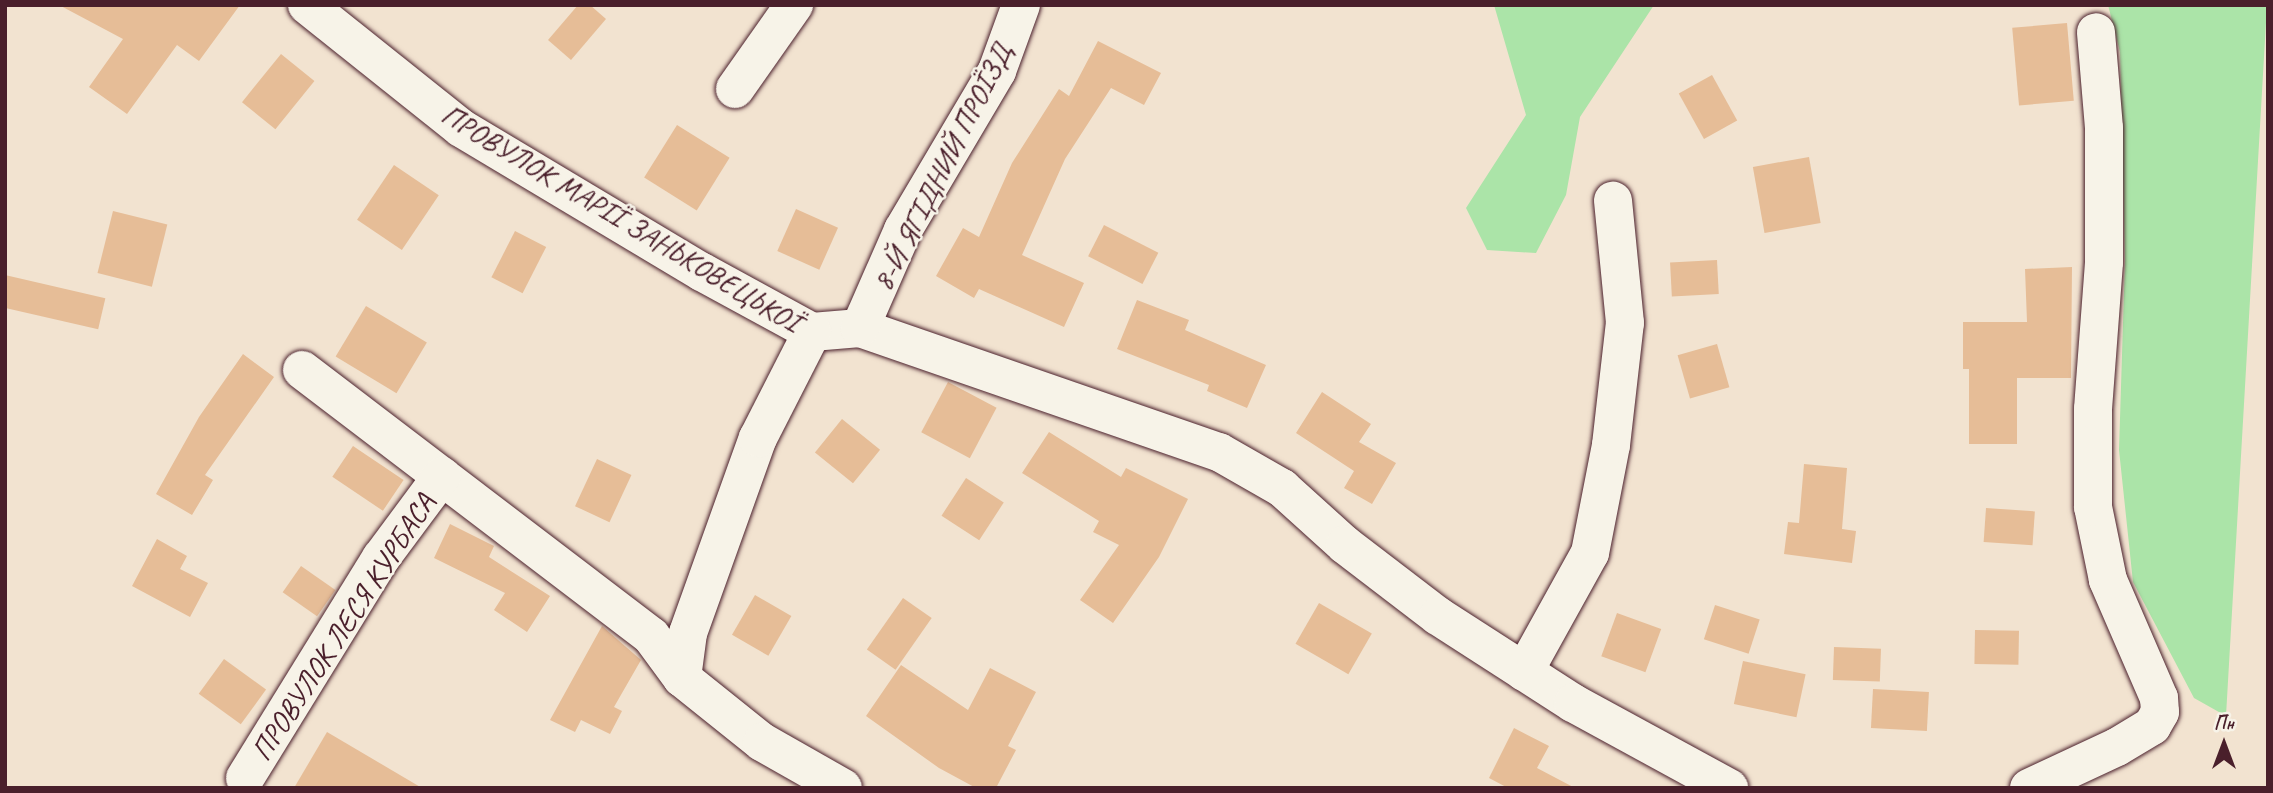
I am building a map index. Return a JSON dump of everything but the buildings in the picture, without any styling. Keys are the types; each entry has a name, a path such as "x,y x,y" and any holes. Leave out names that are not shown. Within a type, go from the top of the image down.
{"street":[{"name":"ПРОВУЛОК МАРІЇ ЗАНЬКОВЕЦЬКОЇ","path":"307,5 461,128 702,272 812,332 860,328 1219,452 1282,488 1356,553 1438,615 1524,672 1573,703 1728,788"},
{"path":"735,89 794,5"},
{"name":"8-Й ЯГІДНИЙ ПРОЇЗД","path":"860,328 903,230 998,71 1021,5"},
{"path":"2029,788 2152,726 2160,712 2160,698 2108,580 2093,507 2093,409 2104,262 2104,128 2096,32"},
{"path":"1524,672 1590,553 1611,445 1625,323 1613,201"},
{"path":"682,678 688,632 758,438 812,332"},
{"path":"302,370 650,636 682,678 762,742 843,788"},
{"name":"ПРОВУЛОК ЛЕСЯ КУРБАСА","path":"245,778 381,558 442,476"}],"green space":[{"path":"1494,5 1654,5 1580,117 1566,195 1536,253 1487,250 1466,208 1526,115"},
{"path":"2108,5 2267,5 2226,716 2194,698 2133,582 2119,450 2125,260 2120,52"}]}
